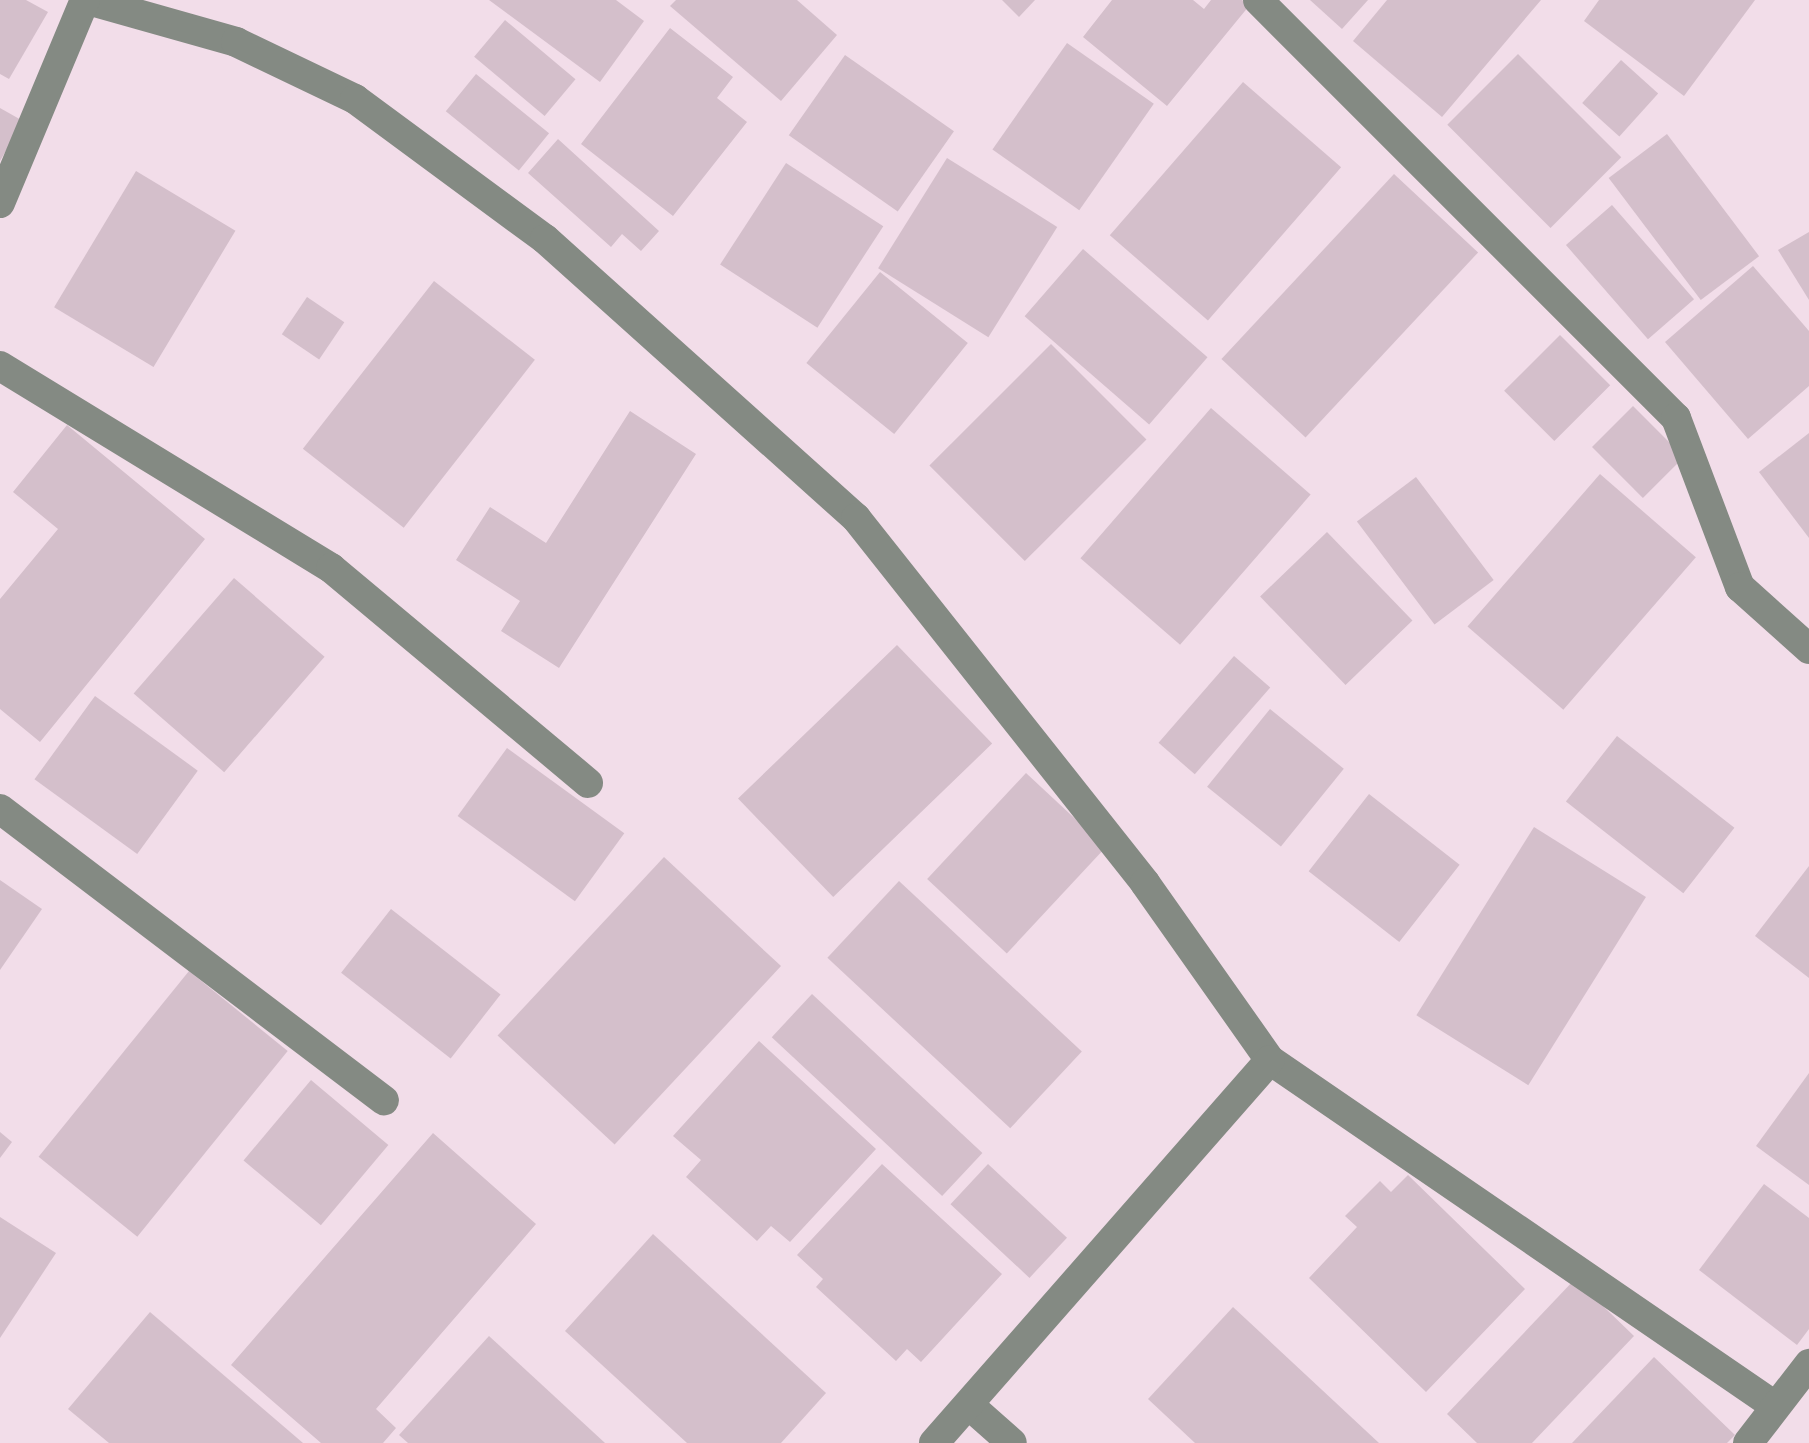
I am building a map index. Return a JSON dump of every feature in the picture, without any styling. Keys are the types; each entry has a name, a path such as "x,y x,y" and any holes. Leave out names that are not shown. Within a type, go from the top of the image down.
{"street":[{"path":"0,203 86,0 236,42 355,99 545,239 856,518 1144,883 1270,1060 1775,1406"},
{"path":"1258,0 1676,418 1740,587 1809,649"},
{"path":"0,366 331,568 588,782"},
{"path":"0,809 384,1100"},
{"path":"934,1443 1270,1060"},
{"path":"1748,1443 1809,1364"},
{"path":"969,1405 1012,1443"}],"building":[{"path":"0,0 26,0 48,12 9,79 0,74"},
{"path":"489,0 616,0 644,21 600,82"},
{"path":"676,0 797,0 837,35 781,101 670,6"},
{"path":"1002,0 1035,0 1019,17"},
{"path":"1112,0 1193,0 1204,9 1211,0 1242,0 1249,6 1167,106 1083,37"},
{"path":"1310,0 1368,0 1342,29"},
{"path":"1387,0 1541,0 1442,117 1353,41"},
{"path":"1599,0 1755,0 1684,96 1584,21"},
{"path":"505,20 575,79 545,116 474,57"},
{"path":"670,28 733,77 717,98 747,122 673,216 581,144"},
{"path":"1067,43 1154,104 1079,210 992,149"},
{"path":"1518,54 1621,157 1551,228 1447,125"},
{"path":"845,55 954,131 898,212 789,135"},
{"path":"1621,60 1658,93 1619,137 1582,103"},
{"path":"476,74 549,133 519,170 446,111"},
{"path":"1243,82 1341,167 1208,320 1110,235"},
{"path":"0,108 23,121 0,161"},
{"path":"1667,134 1759,256 1701,300 1609,178"},
{"path":"558,139 659,231 641,251 622,234 611,247 528,173"},
{"path":"947,158 1057,227 988,337 878,268"},
{"path":"786,163 883,226 817,328 720,264"},
{"path":"136,171 235,231 154,367 54,307"},
{"path":"1394,174 1478,252 1306,437 1221,359"},
{"path":"1612,205 1694,299 1648,339 1566,245"},
{"path":"1809,232 1809,300 1778,250"},
{"path":"1083,249 1208,357 1149,424 1025,316"},
{"path":"1753,266 1809,331 1809,386 1748,439 1665,342"},
{"path":"880,272 968,343 894,434 806,363"},
{"path":"434,281 535,360 404,528 303,449"},
{"path":"307,297 344,322 319,359 282,334"},
{"path":"1560,335 1610,385 1554,441 1504,391"},
{"path":"1051,344 1146,439 1025,561 929,466"},
{"path":"1633,406 1684,457 1643,498 1592,447"},
{"path":"1211,408 1311,495 1180,645 1080,558"},
{"path":"630,411 696,454 559,668 501,631 520,601 456,560 490,507 546,543"},
{"path":"67,425 205,539 40,742 0,709 0,599 58,529 13,492"},
{"path":"1809,433 1809,538 1759,472"},
{"path":"1600,474 1696,557 1563,710 1467,626"},
{"path":"1416,477 1494,580 1435,625 1357,522"},
{"path":"1327,532 1412,620 1346,685 1260,597"},
{"path":"234,578 325,657 224,772 134,693"},
{"path":"897,645 992,744 833,897 738,799"},
{"path":"1234,656 1270,687 1195,774 1159,743"},
{"path":"95,696 198,771 137,854 34,779"},
{"path":"1270,709 1344,769 1281,847 1207,787"},
{"path":"1617,736 1734,828 1683,893 1566,801"},
{"path":"507,748 624,833 575,901 458,816"},
{"path":"1026,773 1106,847 1007,953 927,879"},
{"path":"1369,794 1460,865 1399,942 1309,871"},
{"path":"1534,827 1646,897 1528,1085 1416,1015"},
{"path":"664,857 781,966 615,1145 498,1035"},
{"path":"1809,866 1809,978 1755,936"},
{"path":"0,880 42,909 0,970"},
{"path":"899,881 1082,1051 1010,1128 827,958"},
{"path":"391,909 501,995 451,1058 341,973"},
{"path":"189,971 288,1051 137,1237 39,1157"},
{"path":"812,994 982,1153 942,1196 772,1037"},
{"path":"759,1041 876,1149 790,1242 771,1226 757,1241 686,1177 701,1160 673,1136"},
{"path":"1809,1073 1809,1185 1756,1146"},
{"path":"311,1080 388,1145 321,1225 244,1160"},
{"path":"0,1132 12,1142 0,1158"},
{"path":"433,1133 536,1224 376,1409 396,1428 383,1443 321,1443 231,1365"},
{"path":"882,1164 1002,1274 921,1362 907,1349 896,1361 816,1287 823,1279 797,1255"},
{"path":"988,1164 1067,1238 1029,1278 950,1204"},
{"path":"1408,1175 1525,1289 1426,1392 1309,1278 1357,1227 1345,1216 1380,1181 1391,1192"},
{"path":"1764,1184 1809,1218 1809,1329 1797,1345 1699,1270"},
{"path":"0,1217 56,1253 0,1338"},
{"path":"653,1234 826,1393 781,1443 687,1443 565,1331"},
{"path":"1575,1279 1634,1336 1532,1443 1477,1443 1447,1414"},
{"path":"1233,1307 1379,1443 1195,1443 1148,1399"},
{"path":"150,1312 303,1443 109,1443 68,1409"},
{"path":"489,1336 605,1443 408,1443 399,1435"},
{"path":"1654,1357 1735,1435 1727,1443 1572,1443"}]}
